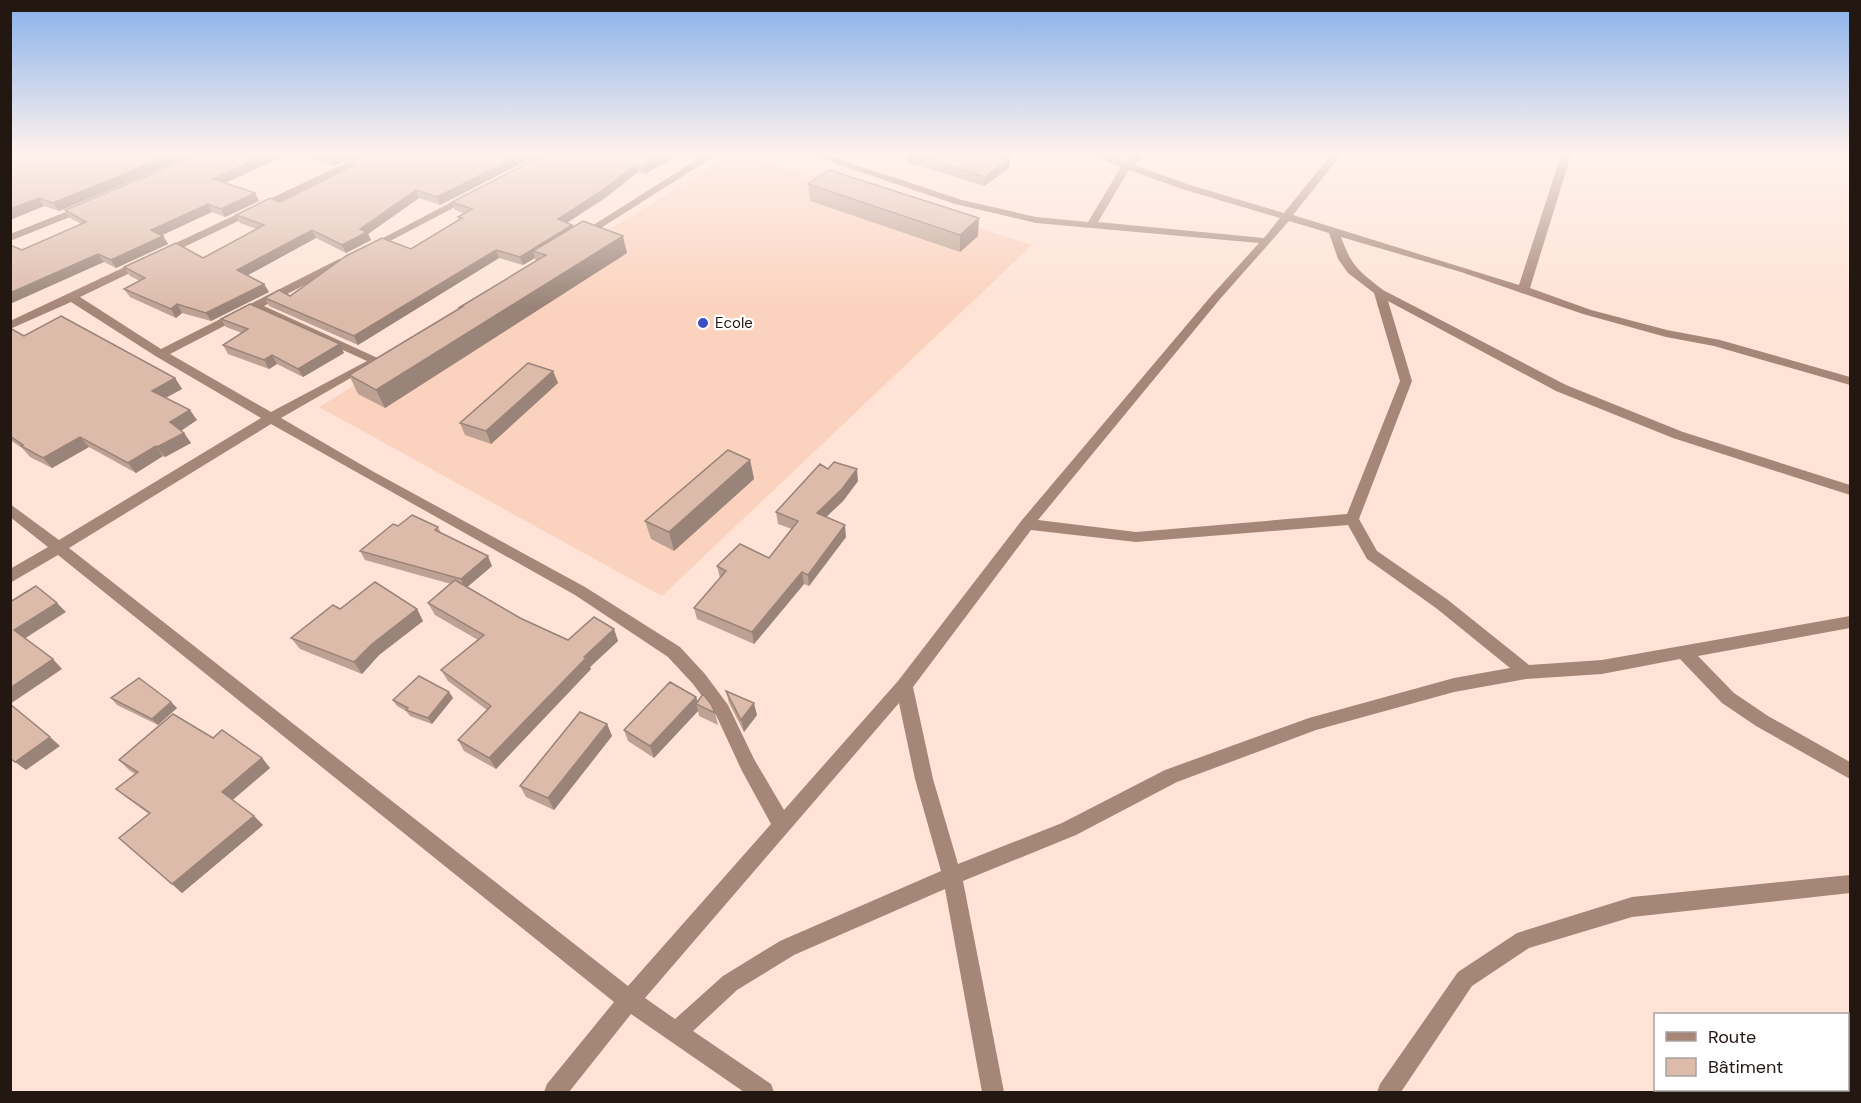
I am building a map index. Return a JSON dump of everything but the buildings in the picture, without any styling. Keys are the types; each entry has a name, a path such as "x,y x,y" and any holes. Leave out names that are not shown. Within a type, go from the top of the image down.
{"street":[{"path":"10,238 93,203"},
{"path":"10,327 270,203"},
{"path":"161,354 456,203"},
{"path":"575,240 634,203"},
{"path":"965,203 1036,220 1267,242"},
{"path":"1091,225 1104,203"},
{"path":"1240,203 1465,270 1628,324 1716,343 1851,381"},
{"path":"555,1092 629,1000 904,686 1027,524 1216,297 1267,242 1297,203"},
{"path":"1523,291 1551,203"},
{"path":"1334,232 1344,259 1352,271 1379,292 1561,388 1678,435 1851,490"},
{"path":"1352,519 1406,381 1379,292"},
{"path":"73,298 161,354 369,475 580,591 675,652 722,710 748,765 782,825"},
{"path":"10,577 271,418 381,357 255,306"},
{"path":"10,509 629,1000 763,1092"},
{"path":"1027,524 1136,537 1352,519"},
{"path":"1352,519 1372,555 1442,604 1526,672"},
{"path":"676,1032 730,983 787,948 952,876 1069,829 1171,776 1314,723 1454,685 1526,672 1602,667 1851,622"},
{"path":"1684,653 1728,698 1762,721 1851,771"},
{"path":"904,686 924,779 952,876 993,1092"},
{"path":"1388,1092 1465,979 1524,940 1632,907 1851,884"}],"shaded area":[{"path":"652,203 900,203 1032,245 662,596 319,407"}],"place":[{"name":"Ecole","path":"703,323"}]}
